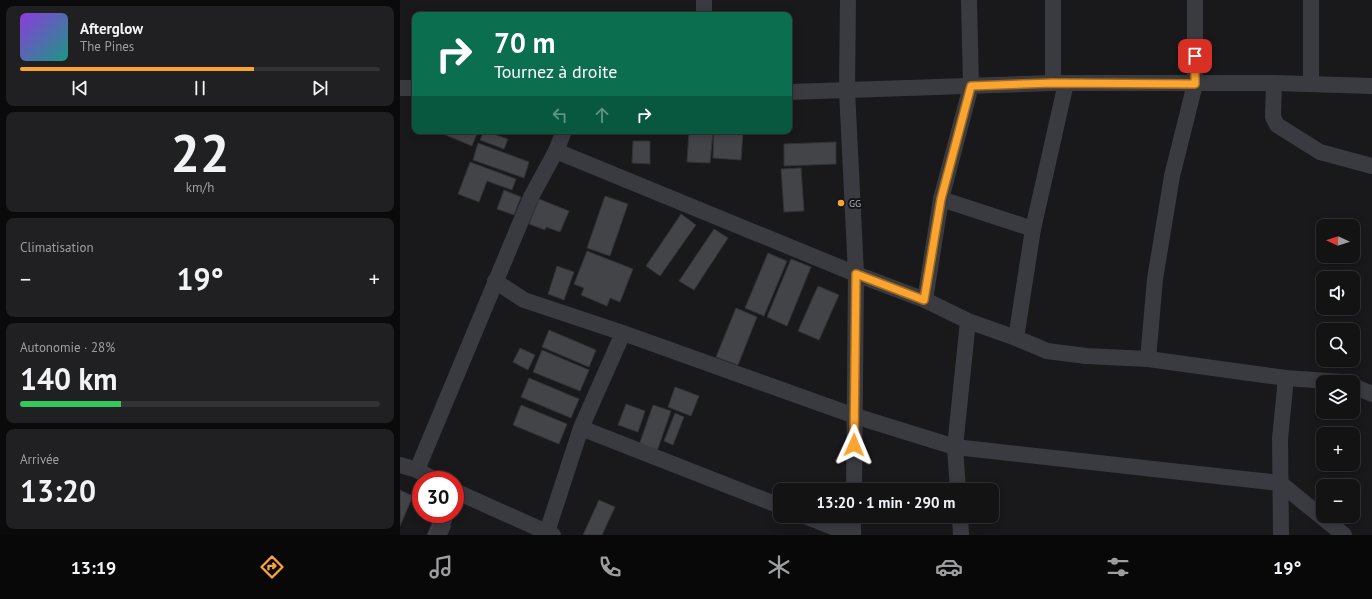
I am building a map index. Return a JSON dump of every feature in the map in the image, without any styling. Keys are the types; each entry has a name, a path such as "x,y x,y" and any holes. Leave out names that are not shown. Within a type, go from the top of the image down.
{"street":[{"path":"704,0 704,12"},
{"path":"848,0 847,90 856,274 854,483"},
{"path":"924,300 941,199 971,86 969,0"},
{"path":"1016,338 1033,229 1059,83 1053,0"},
{"path":"1148,359 1155,279 1172,176 1195,84 1195,0"},
{"path":"1311,0 1311,84"},
{"path":"792,92 1059,83 1274,83 1372,86"},
{"path":"1274,83 1273,117 1277,125 1320,152 1372,166"},
{"path":"400,88 412,88"},
{"path":"400,465 417,470 495,281 501,272 531,197 556,151 563,134"},
{"path":"556,151 856,274 924,300 968,321 1047,351 1086,356 1148,359 1286,378 1316,380"},
{"path":"941,199 1033,229"},
{"path":"495,281 524,300 623,333 855,416 956,446 1280,483 1344,535"},
{"path":"958,483 956,446 968,321"},
{"path":"464,495 550,534 581,428 623,333"},
{"path":"1281,535 1280,439 1286,378"},
{"path":"1360,389 1372,394"},
{"path":"581,428 773,503"},
{"path":"438,535 443,523"},
{"path":"823,523 853,535 854,523"},
{"path":"960,523 961,535"}],"building":[{"path":"443,134 477,134 472,146"},
{"path":"483,134 493,134 508,139 504,149 480,140"},
{"path":"689,134 713,134 710,163 687,162"},
{"path":"714,134 743,134 741,160 713,158"},
{"path":"633,141 650,141 650,164 632,163"},
{"path":"836,142 836,164 784,166 784,144"},
{"path":"478,143 529,162 524,178 473,160"},
{"path":"470,162 516,179 512,190 487,181 479,202 458,194"},
{"path":"801,168 804,211 784,212 781,169"},
{"path":"504,190 521,197 514,215 497,209"},
{"path":"605,196 628,204 610,256 587,248"},
{"path":"539,199 569,211 560,232 546,227 545,230 529,224"},
{"path":"681,214 696,225 660,276 646,266"},
{"path":"714,229 728,238 694,290 679,281"},
{"path":"587,251 633,269 620,302 610,298 607,306 581,295 584,288 574,284"},
{"path":"768,253 787,261 764,316 745,308"},
{"path":"791,259 811,267 787,326 767,317"},
{"path":"557,266 574,272 564,300 548,294"},
{"path":"818,286 839,295 819,340 798,331"},
{"path":"736,308 757,317 738,365 716,357"},
{"path":"549,330 596,350 589,367 542,347"},
{"path":"520,348 535,355 528,370 513,362"},
{"path":"542,350 589,370 580,391 533,372"},
{"path":"529,378 579,399 571,418 521,397"},
{"path":"675,387 699,396 691,416 668,407"},
{"path":"626,404 645,411 638,432 618,425"},
{"path":"521,405 567,424 559,444 513,425"},
{"path":"653,405 671,411 656,454 638,448"},
{"path":"675,413 684,417 673,445 664,441"},
{"path":"400,490 412,496 412,498 400,526"},
{"path":"599,500 615,507 602,535 583,535"},
{"path":"432,523 444,523 451,526 447,535 427,535"}],"place":[{"name":"GG","path":"841,203"}],"route":[{"path":"854,445 856,274 924,300 941,199 971,86 1053,83 1195,84 1195,56"}]}
